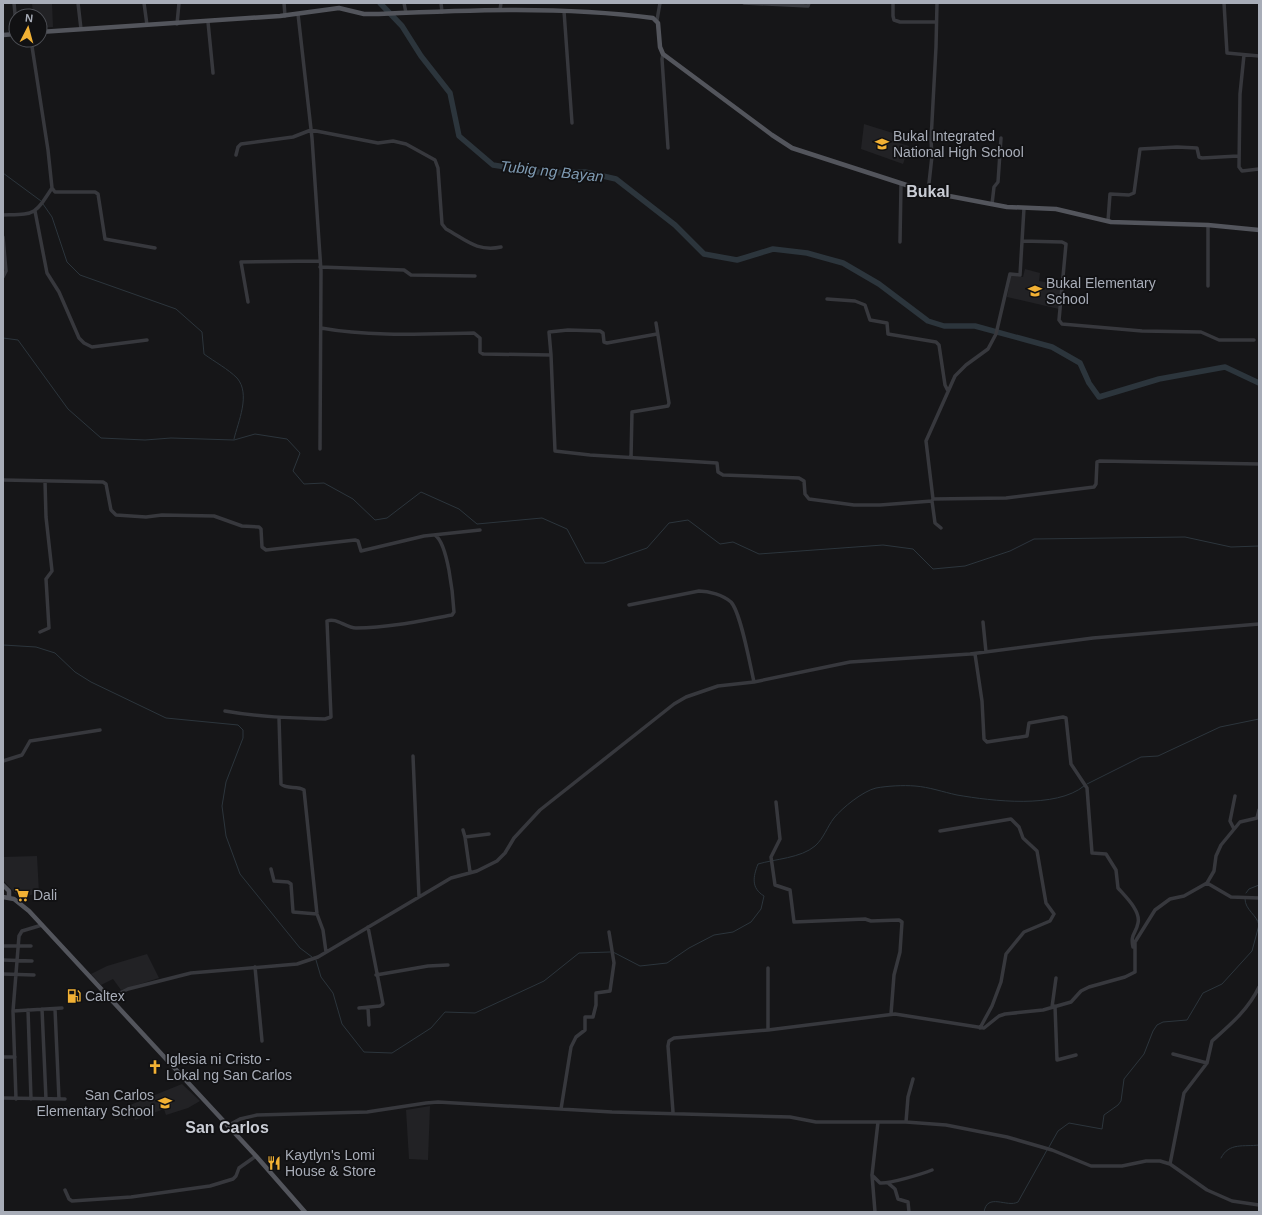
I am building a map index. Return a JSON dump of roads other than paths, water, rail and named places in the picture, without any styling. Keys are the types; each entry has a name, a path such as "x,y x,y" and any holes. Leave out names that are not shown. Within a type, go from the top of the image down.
{"main road":[{"path":"48,31 285,16 339,8 364,14 500,10 597,12 657,20 660,48 663,54 772,135 792,148 928,192 992,204 1024,208 1056,209 1108,221 1208,225 1259,230"},
{"path":"3,885 8,891 6,897 19,902 42,925 256,1156 305,1212"}],"street":[{"path":"78,3 81,29"},
{"path":"144,3 147,25"},
{"path":"177,24 179,3"},
{"path":"284,3 285,16"},
{"path":"404,3 406,13"},
{"path":"441,3 442,12"},
{"path":"500,10 501,3"},
{"path":"657,20 660,3"},
{"path":"744,3 808,6 809,3"},
{"path":"893,3 894,20 900,22 935,22"},
{"path":"928,192 932,156 930,140 936,47 936,3"},
{"path":"1224,3 1227,53 1259,56"},
{"path":"564,11 572,123"},
{"path":"298,14 311,130 320,261 320,449"},
{"path":"208,22 213,72"},
{"path":"3,215 29,214 38,208 52,188 48,150 32,48"},
{"path":"663,54 662,59 668,148"},
{"path":"1244,55 1240,94 1241,122 1238,156 1239,167 1242,171 1259,169"},
{"path":"236,155 238,147 241,144 293,137 311,130 378,143 393,141 406,144 435,160 438,168 442,224 446,229 478,247 488,249 501,247"},
{"path":"992,204 994,188 998,182 1001,138"},
{"path":"1108,221 1110,194 1129,195 1134,192 1140,149 1177,147 1197,148 1200,157 1202,158 1238,156"},
{"path":"900,242 901,184"},
{"path":"52,188 55,192 95,192 98,194 106,239 155,248"},
{"path":"941,528 935,523 926,441 954,376 988,349 996,334 1010,274 1020,275 1024,208"},
{"path":"34,211 47,273 59,292 79,338 84,343 92,347 147,340"},
{"path":"1208,225 1208,286"},
{"path":"3,237 6,271 3,277"},
{"path":"1022,242 1062,242 1066,244 1059,320 1062,324 1142,331 1201,332 1219,340 1254,340"},
{"path":"248,302 240,262 320,261"},
{"path":"320,267 404,270 411,275 475,276"},
{"path":"827,299 855,301 865,305 870,320 887,323 888,334 936,342 939,345 944,385 948,391"},
{"path":"631,458 632,412 668,406 669,403 656,323"},
{"path":"321,328 344,332 405,334 474,333 480,338 480,352 483,354 551,355"},
{"path":"657,334 607,343 604,342 603,333 600,331 568,330 550,332 555,451 631,458 717,463 718,472 723,475 799,478 804,481 805,494 809,499 880,505 932,500 1006,498 1094,487 1096,484 1097,462 1100,461 1259,464"},
{"path":"3,480 106,484 111,510 116,515 146,517 162,514 214,516 242,526 261,528 262,547 266,550 355,540 358,541 362,551 435,535 480,530"},
{"path":"40,632 49,628 46,579 52,571 46,517 45,481"},
{"path":"225,711 280,718 325,719 331,717 327,621 332,620 350,628 370,628 452,615 454,608 444,549 439,538 435,535"},
{"path":"629,605 700,591 706,591 723,597 731,603 742,629 754,682"},
{"path":"983,622 986,652"},
{"path":"110,998 128,989 191,973 297,964 326,952 451,878 477,871 497,861 505,853 514,838 540,810 678,701 718,686 754,682 850,662 975,654 1132,634 1259,624"},
{"path":"673,1112 668,1046 670,1041 674,1038 768,1030 891,1014 904,1014 980,1028 991,1024 999,1016 1005,1014 1054,1007 1071,1002 1081,991 1089,986 1126,977 1135,972 1132,935 1138,924 1138,918 1129,898 1118,888 1116,870 1106,854 1092,853 1087,788 1071,764 1066,718 1064,717 1029,723 1027,736 987,742 984,739 982,701 977,677 975,654"},
{"path":"280,718 281,784 284,787 302,788 305,793 316,914 322,930 326,952"},
{"path":"3,761 22,755 30,741 100,730"},
{"path":"413,756 419,897"},
{"path":"1234,829 1230,821 1235,796"},
{"path":"776,802 780,839 771,857 775,885 790,890 794,922 865,919 871,921 899,920 902,922 900,952 894,975 891,1014"},
{"path":"1134,954 1137,937 1159,906 1207,883 1214,871 1218,851 1240,822 1257,818 1259,810"},
{"path":"940,831 1011,819 1019,827 1023,838 1038,850 1046,903 1054,914 1050,921 1024,932 1006,954 1001,982 992,1006 980,1028"},
{"path":"463,830 470,872"},
{"path":"465,837 489,834"},
{"path":"271,869 274,881 288,882 290,884 293,912 316,914"},
{"path":"1207,883 1231,897 1259,898"},
{"path":"16,1099 13,1011 18,946 20,933 22,931 42,925"},
{"path":"359,1008 380,1006 383,1004 376,975 368,927"},
{"path":"561,1109 571,1047 576,1037 585,1030 585,1017 593,1017 596,1005 596,993 610,991 614,964 609,932"},
{"path":"3,946 31,946"},
{"path":"3,960 32,961"},
{"path":"376,975 428,966 448,965"},
{"path":"255,967 262,1041"},
{"path":"768,968 768,1030"},
{"path":"3,974 34,975"},
{"path":"1056,978 1054,1007 1057,1060 1076,1055"},
{"path":"1170,1164 1184,1093 1207,1063 1212,1041 1221,1035 1248,1006 1259,987"},
{"path":"13,1011 62,1008"},
{"path":"368,1008 369,1025"},
{"path":"56,1009 60,1099"},
{"path":"28,1010 31,1099"},
{"path":"42,1010 46,1099"},
{"path":"1173,1054 1207,1063"},
{"path":"3,1057 15,1057"},
{"path":"906,1122 908,1097 913,1079"},
{"path":"3,1098 65,1099"},
{"path":"227,1126 240,1119 257,1115 367,1112 426,1102 561,1109 790,1117 816,1122 906,1122 946,1125 1007,1137 1052,1150 1091,1166 1122,1166 1146,1161 1160,1161 1170,1164 1207,1190 1232,1201 1259,1205"},
{"path":"875,1212 872,1175 878,1122"},
{"path":"65,1190 69,1199 72,1201 131,1197 210,1186 233,1179 239,1168 256,1156"},
{"path":"872,1175 880,1183 888,1183 899,1179 918,1176 932,1170"},
{"path":"888,1183 895,1189 898,1199 908,1202 909,1212"}],"waterway":[{"name":"Tubig ng Bayan","path":"380,3 402,26 421,56 450,93 459,136 493,165 544,173 585,172 616,179 675,225 704,254 737,260 773,249 807,253 843,263 879,284 928,321 944,326 975,326 1052,347 1080,363 1089,383 1099,397 1159,379 1225,367 1259,383"},
{"path":"3,173 41,201"},
{"path":"43,204 52,217 67,262 80,275 176,309 202,332 204,354 237,378 241,385 243,392 242,408 234,439"},
{"path":"3,338 18,340 68,409 101,438 145,440 171,438 234,440 255,434 287,439 300,453 293,471 304,484 324,483 353,499 375,520 387,518 421,492 459,509 477,524 542,518 567,529 585,563 604,563 647,548 669,523 688,520 720,544 733,542 759,554 883,545 913,549 933,569 965,566 1010,551 1034,539 1185,537 1231,547 1259,546"},
{"path":"3,645 36,647 55,653 75,672 91,682 166,718 238,725 243,730 243,738 226,782 222,806 226,836 240,874 300,948 312,957"},
{"path":"1087,784 1141,757 1158,756 1220,727 1259,719"},
{"path":"613,952 640,966 667,963 689,948 714,935 733,932 751,922 761,909 764,896 757,889 754,882 758,864 795,856 809,850 818,843 834,818 842,810 859,796 876,788 890,786 915,786 971,797 1005,801 1041,801 1072,793 1084,786"},
{"path":"1246,893 1249,889 1259,885"},
{"path":"1049,1147 1058,1131 1069,1123 1102,1129 1104,1115 1121,1101 1124,1079 1144,1054 1157,1025 1163,1022 1187,1020 1203,993 1222,984 1252,951 1259,925 1258,921 1247,906 1245,899"},
{"path":"316,960 321,977 333,993 342,1024 364,1052 392,1053 431,1028 445,1012 475,1013 544,981 579,953 610,952"},
{"path":"1221,1158 1224,1153 1233,1147 1259,1145"},
{"path":"984,1212 989,1203 1018,1202 1047,1150"}],"place":[{"name":"Bukal Integrated National High School","path":"882,144"},
{"name":"Bukal Elementary School","path":"1035,291"},
{"name":"Dali","path":"22,895"},
{"name":"Caltex","path":"74,996"},
{"name":"Iglesia ni Cristo - Lokal ng San Carlos","path":"155,1067"},
{"name":"San Carlos Elementary School","path":"165,1103"},
{"name":"Kaytlyn's Lomi House & Store","path":"274,1163"}],"district":[{"name":"Bukal","path":"928,191"},
{"name":"San Carlos","path":"227,1127"}]}
